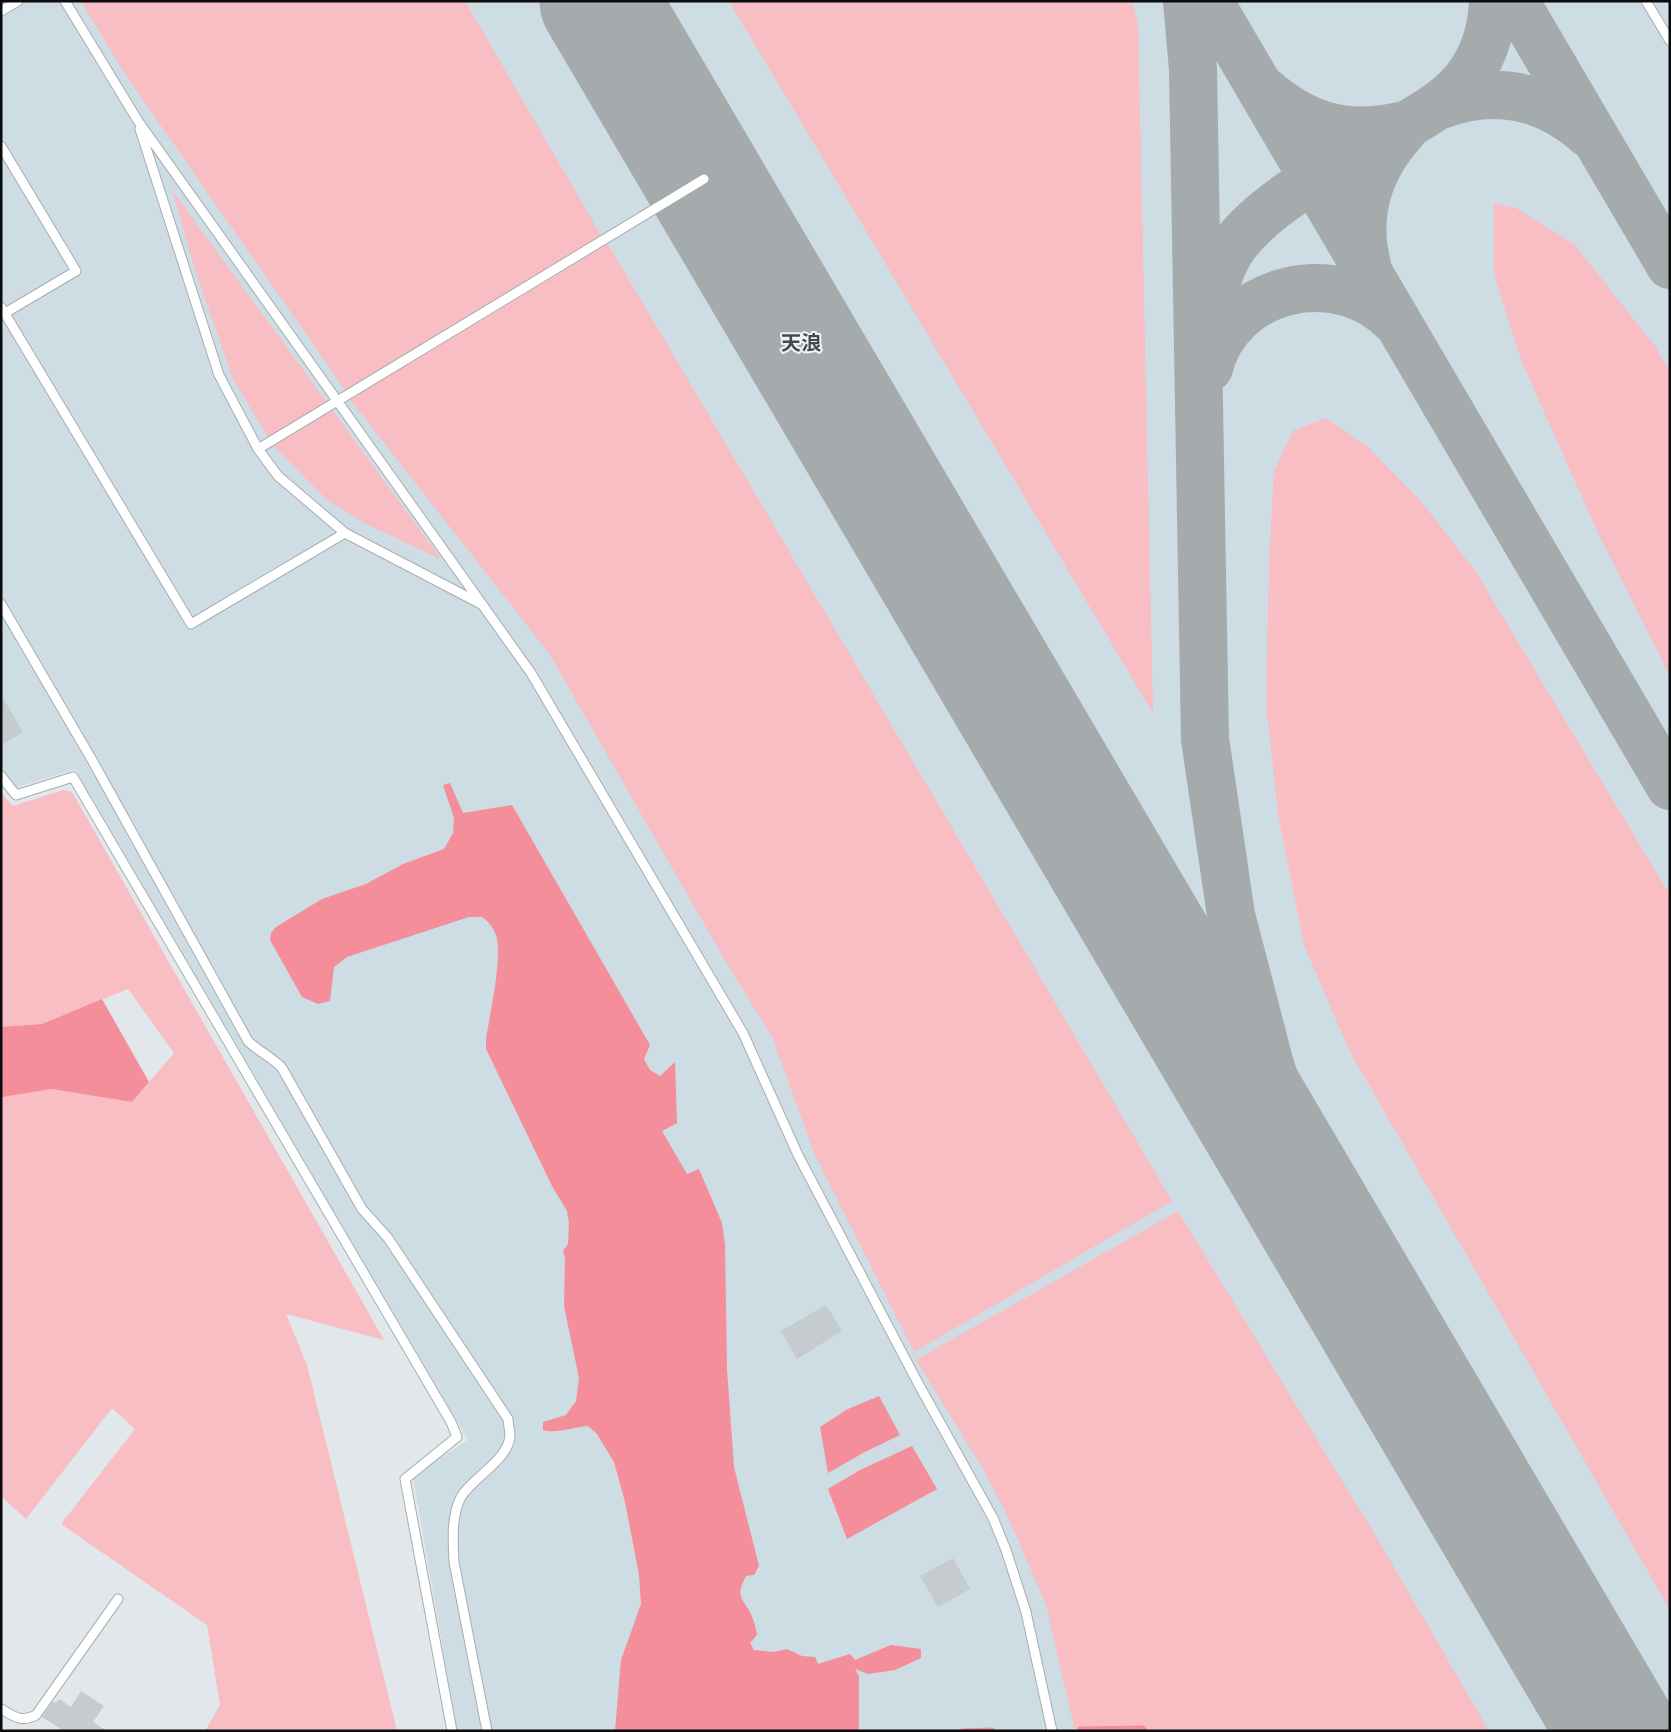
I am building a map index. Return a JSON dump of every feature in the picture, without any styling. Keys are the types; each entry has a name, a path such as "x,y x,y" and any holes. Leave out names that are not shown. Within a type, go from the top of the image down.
{"lane":[{"path":"1,11 18,1"},
{"path":"65,1 138,122 531,673 743,1033 798,1155 919,1386 993,1518 1006,1550 1026,1612 1052,1731"},
{"path":"1646,1 1670,42"},
{"path":"138,122 219,375 258,449 278,476 344,533 484,605"},
{"path":"1,146 76,271 3,310 191,624 344,533"},
{"path":"258,449 704,179"},
{"path":"1,604 92,760 248,1041 257,1050 272,1058 282,1068 362,1209 388,1238 508,1419 510,1434 506,1448 462,1497 455,1516 453,1538 454,1562 487,1731"},
{"path":"1,776 16,795 73,777 451,1422 457,1436 405,1479 452,1731"},
{"path":"1,1709 17,1719 30,1719 36,1714 118,1600"}],"shaded area":[{"path":"1,1 1670,1 1670,1731 457,1731 413,1476 468,1440 75,769 8,790 1,781"},
{"path":"81,1 465,1 602,237 345,390 125,74"},
{"path":"729,1 1132,1 1138,23 1153,713"},
{"path":"172,190 441,559 370,526 328,501 273,445 233,379 194,266"},
{"path":"1494,203 1516,208 1574,244 1655,346 1670,372 1670,676 1598,533 1521,360 1494,274"},
{"path":"608,244 1172,1201 914,1352 815,1155 772,1037 722,955 550,655 349,398"},
{"path":"1326,418 1369,448 1420,500 1476,572 1670,895 1670,1610 1349,1050 1304,945 1279,820 1266,706 1269,562 1274,471 1293,431"},
{"path":"450,783 463,813 512,805 650,1045 644,1059 650,1070 660,1076 675,1062 677,1123 662,1131 687,1174 699,1169 722,1223 725,1244 727,1369 734,1467 759,1566 754,1575 746,1576 741,1590 742,1599 753,1619 757,1635 750,1643 754,1650 774,1652 787,1649 802,1656 815,1657 818,1664 850,1654 855,1660 891,1645 921,1649 921,1658 895,1670 868,1674 855,1669 859,1676 859,1731 615,1731 621,1660 641,1604 639,1575 625,1502 614,1462 597,1434 588,1426 560,1431 543,1430 543,1422 566,1415 576,1401 579,1378 564,1306 565,1258 563,1251 568,1244 569,1223 567,1211 553,1188 486,1049 497,971 498,945 495,932 482,917 469,917 347,957 334,967 330,1001 318,1004 302,997 270,940 271,933 276,927 322,899 366,884 403,864 444,849 453,833 454,818 443,785"},
{"path":"63,790 72,792 384,1340 286,1314 307,1365 397,1731 205,1731 220,1705 207,1625 61,1524 135,1429 112,1408 26,1519 1,1496 1,1099 3,1097 51,1089 132,1102 174,1053 128,989 42,1024 1,1027 1,793 13,806"},
{"path":"102,999 149,1082 132,1102 51,1089 3,1097 1,1099 1,1027 42,1024"},
{"path":"1178,1211 1380,1543 1489,1731 1075,1731 1046,1605 1008,1517 982,1467 916,1360"},
{"path":"879,1396 900,1435 828,1473 820,1427 848,1409"},
{"path":"912,1446 937,1489 847,1539 828,1489 860,1470"}],"building":[{"path":"1,695 23,732 1,745"},
{"path":"826,1305 842,1331 797,1359 781,1331"},
{"path":"953,1558 970,1589 938,1607 920,1576"},
{"path":"81,1691 104,1706 93,1722 107,1731 64,1731 42,1717 53,1701 56,1703 59,1699 71,1707"}],"waterway":[{"path":"1080,1729 1143,1728 1145,1731"},
{"path":"962,1731 992,1730"}],"taxiway":[{"path":"1187,1 1193,70 1205,739 1231,915 1270,1065 1328,1239"},
{"path":"1209,1 1670,786"},
{"path":"1209,315 1215,287 1225,260 1235,244 1250,227 1269,210 1312,180 1434,108 1464,82 1476,64 1485,44 1491,23 1493,1"},
{"path":"1515,1 1670,265"},
{"path":"1265,91 1296,113 1311,121 1328,126 1362,131 1400,126"},
{"path":"1438,106 1479,96 1499,95 1518,97 1554,110 1572,120 1589,134"},
{"path":"1367,265 1362,228 1367,193 1381,161 1403,131"},
{"path":"1209,368 1220,340 1239,317 1262,301 1289,291 1318,288 1346,292 1373,304 1397,323"}],"runway":[{"path":"599,1 1617,1731"}],"district":[{"name":"天浪","path":"801,344"}]}
